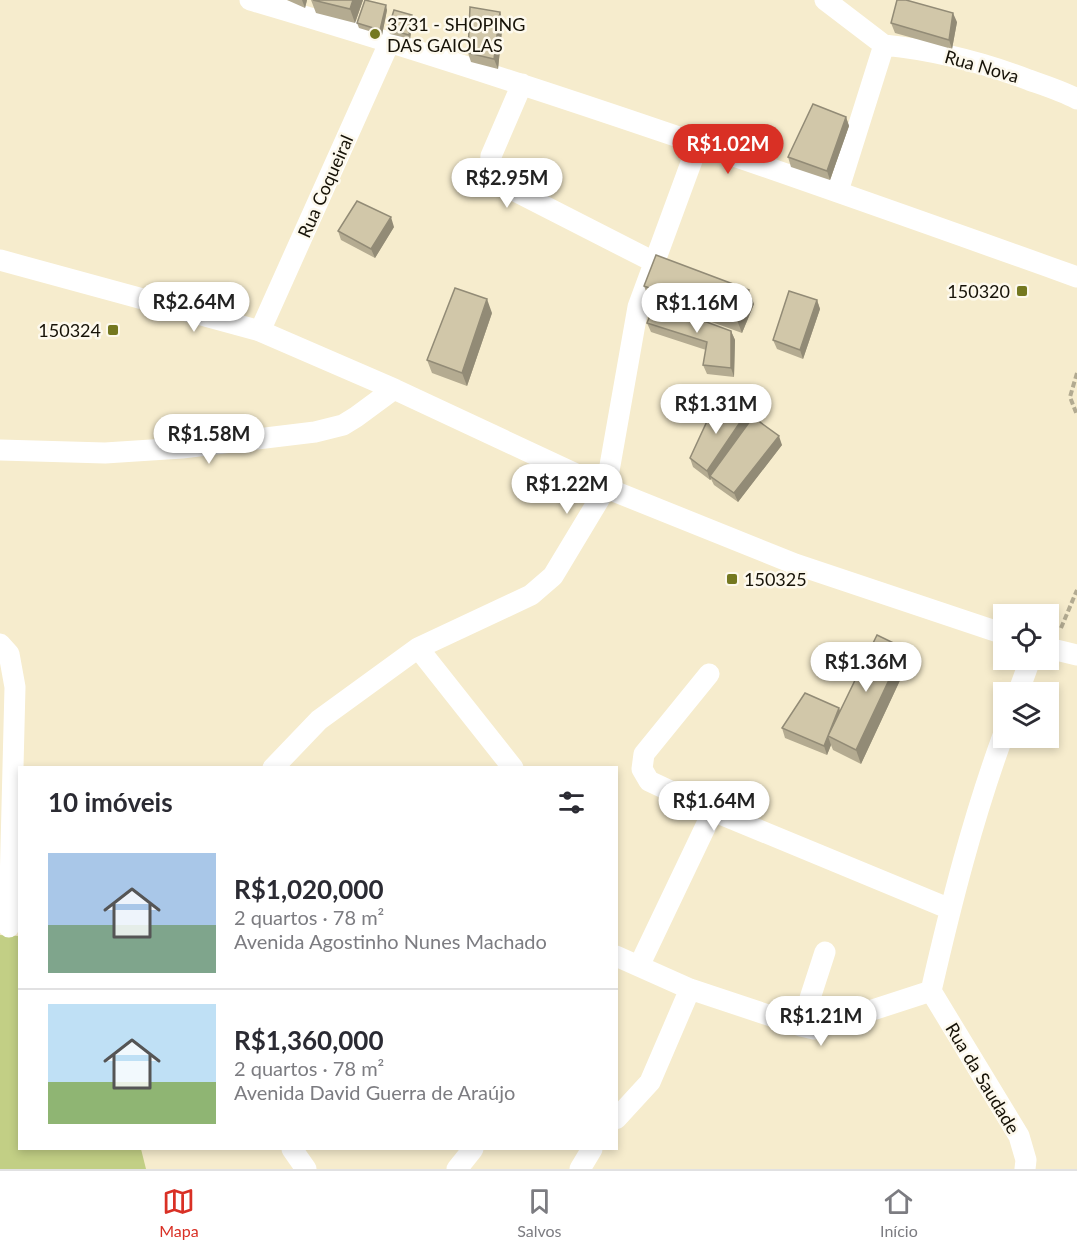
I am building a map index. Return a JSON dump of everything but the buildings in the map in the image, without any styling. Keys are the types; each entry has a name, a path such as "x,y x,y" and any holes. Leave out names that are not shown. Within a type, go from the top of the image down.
{"street":[{"path":"250,0 390,41 522,84 838,191 1077,277"},
{"path":"825,0 884,45 838,191"},
{"name":"Rua Coqueiral","path":"260,331 390,41"},
{"name":"Rua Nova","path":"884,45 948,55 1000,69 1077,99"},
{"path":"522,84 491,156 490,167 501,184 654,262"},
{"path":"275,766 319,720 418,648 531,595 553,576 606,488 638,307 698,144"},
{"path":"0,260 260,331 394,389 606,488 795,564 993,630"},
{"path":"0,450 105,453 182,448 315,432 343,425 394,389"},
{"path":"0,644 9,654 15,687 10,927"},
{"path":"418,648 511,766"},
{"path":"1059,651 1077,655"},
{"path":"709,674 644,754 642,769 649,781 713,811 950,909"},
{"path":"618,957 690,989 814,1029 931,991 950,909 988,776 998,748"},
{"path":"639,966 713,811"},
{"path":"801,1026 825,952"},
{"path":"618,1117 650,1082 690,989"},
{"name":"Rua da Saudade","path":"931,991 1019,1136 1026,1160 1025,1169"},
{"path":"293,1150 306,1169"},
{"path":"457,1169 471,1150"},
{"path":"580,1169 591,1150"}],"path":[{"path":"1077,373 1070,397 1077,415"},
{"path":"1059,631 1077,590"}],"green space":[{"path":"0,935 18,936 18,1150 141,1150 146,1169 0,1169"}],"place":[{"name":"3731 - SHOPING DAS GAIOLAS","path":"375,34"},
{"name":"150320","path":"1022,291"},
{"name":"150324","path":"113,330"},
{"name":"150325","path":"732,579"}]}
